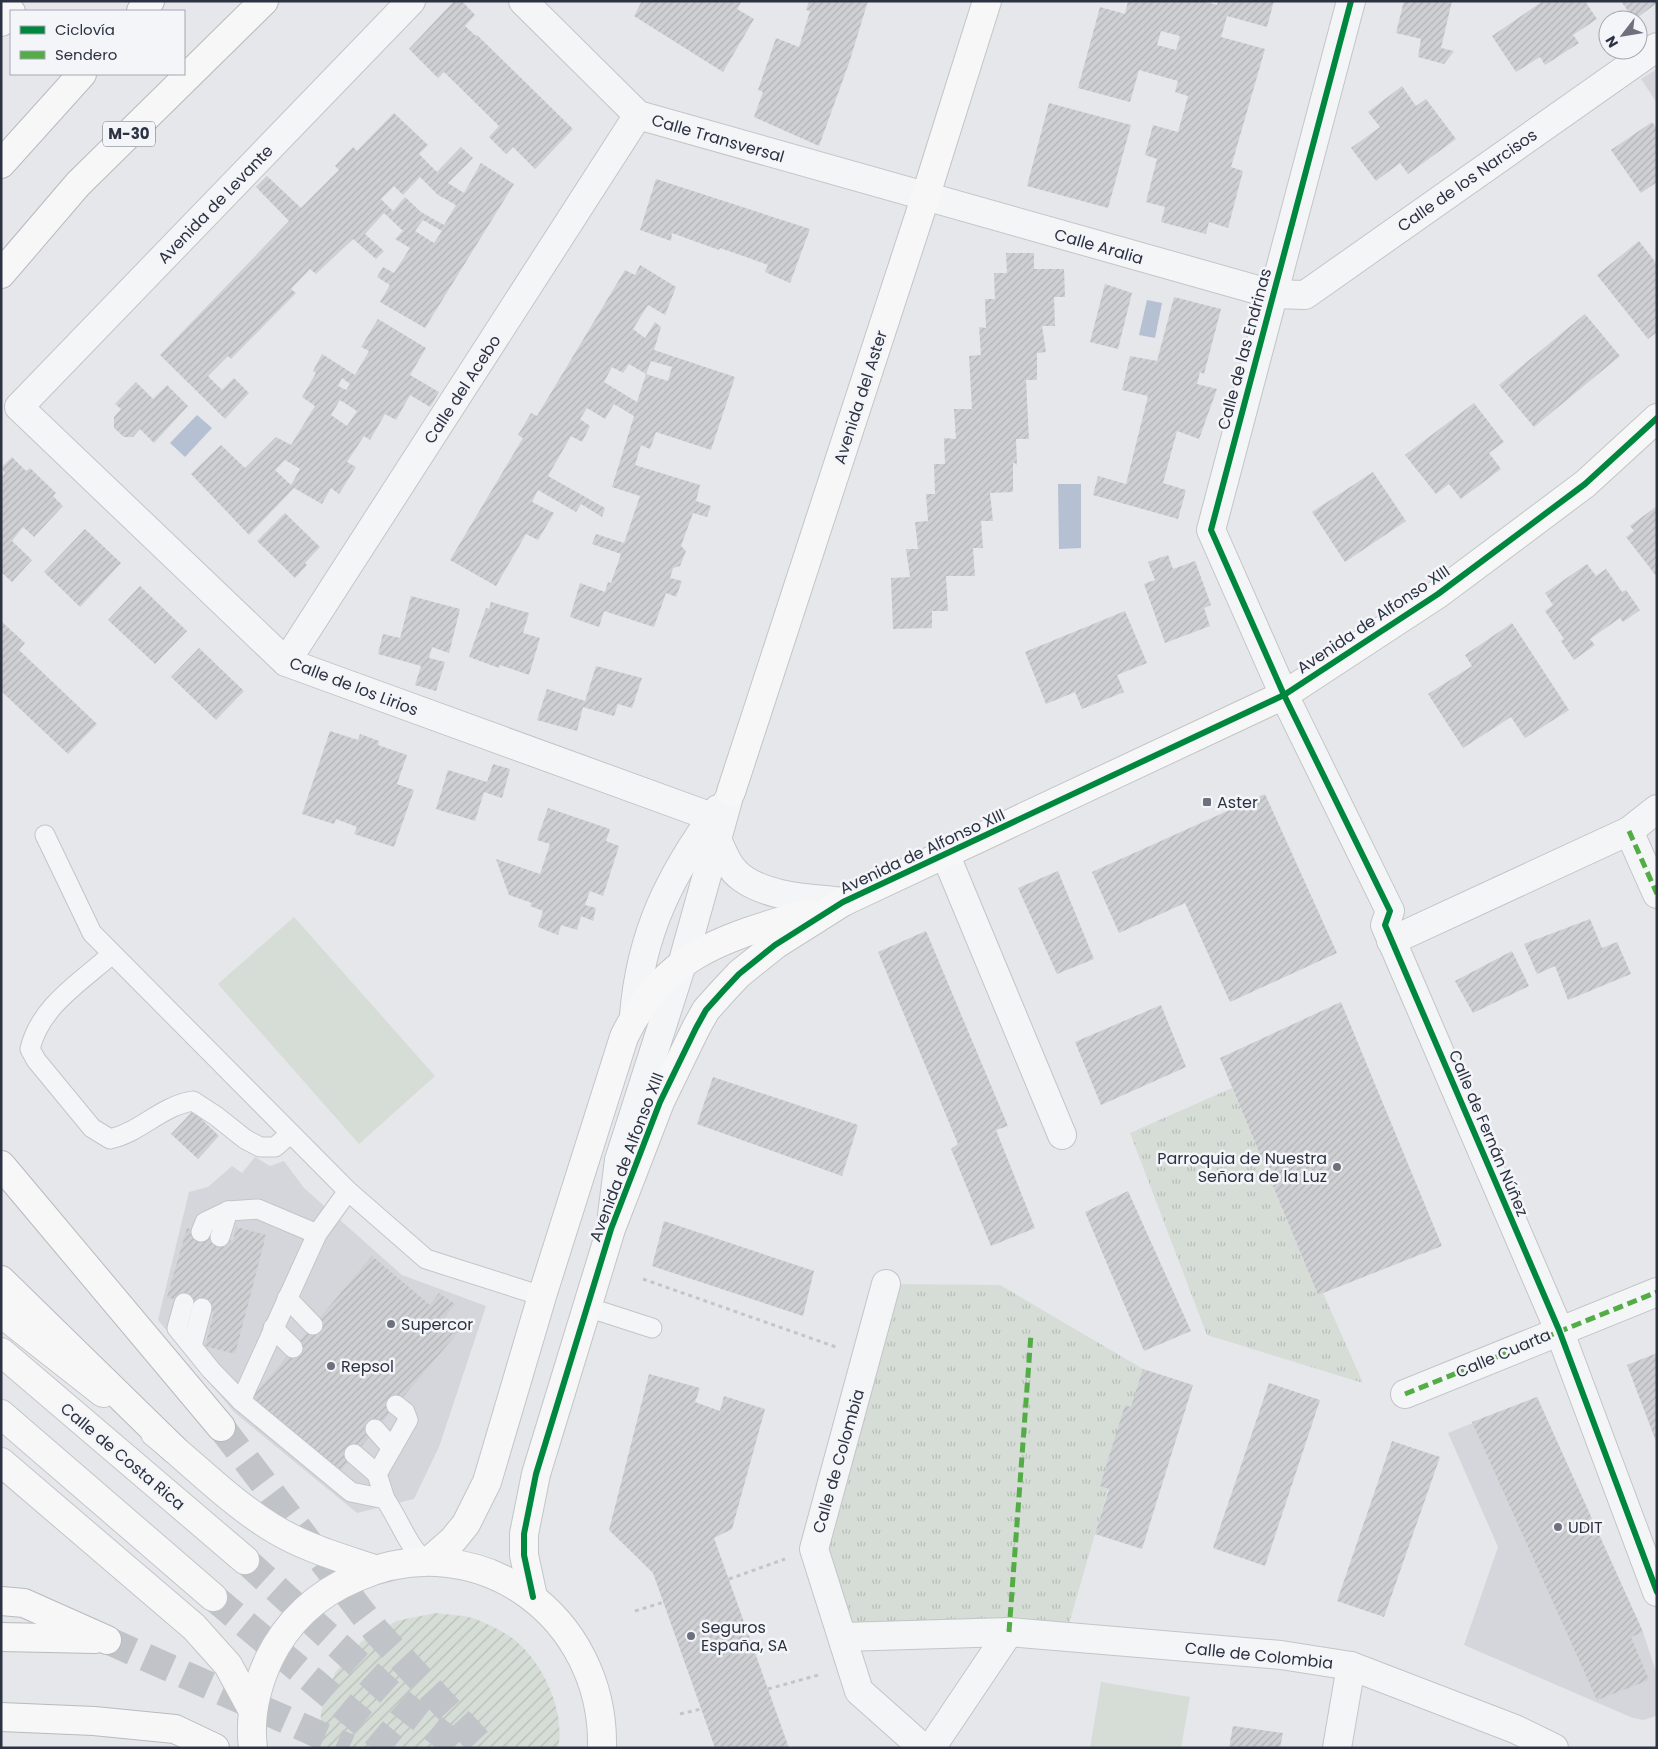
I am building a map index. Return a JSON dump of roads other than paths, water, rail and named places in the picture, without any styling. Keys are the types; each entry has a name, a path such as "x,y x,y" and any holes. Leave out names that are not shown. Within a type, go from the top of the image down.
{"main road":[{"name":"M-30","path":"1,274 78,184 264,1"},
{"name":"Avenida del Aster","path":"731,792 925,198 986,1"},
{"path":"1,164 81,75"},
{"name":"Avenida de Alfonso XIII","path":"427,1561 453,1540 466,1524 487,1482 542,1296 624,1037 634,1015 659,984 683,962 718,942 844,902 946,856 1284,695 1438,594 1585,484 1657,418"},
{"name":"Avenida de Alfonso XIII","path":"533,1597 524,1555 525,1526 536,1474 611,1229 660,1102 706,1010 739,974 775,945 844,902"},
{"path":"1,1165 221,1427"},
{"path":"1,1280 174,1449"},
{"path":"1,1313 174,1449 249,1512 271,1527 310,1548 374,1569"},
{"name":"Calle de Costa Rica","path":"1,1352 245,1560"},
{"path":"1,1414 213,1597"},
{"path":"1,1462 194,1627 228,1664 253,1711"},
{"path":"253,1748 253,1711 257,1688 278,1640 300,1614 334,1587 374,1569 427,1561 484,1571 533,1597 575,1643 591,1675 600,1702 602,1748"},
{"path":"1,1601 24,1603 107,1640 1,1637"},
{"path":"2,1716 176,1728 215,1748"}],"street":[{"name":"Avenida de Levante","path":"19,406 411,1"},
{"name":"Calle Transversal","path":"523,1 638,115 925,198"},
{"name":"Calle de las Endrinas","path":"1284,695 1211,530 1351,1"},
{"name":"Calle de los Narcisos","path":"1272,294 1305,295 1657,46"},
{"name":"Calle del Acebo","path":"286,662 638,115"},
{"name":"Calle Aralia","path":"925,198 1272,294"},
{"name":"Calle de los Lirios","path":"19,406 286,662 715,828"},
{"name":"Calle de Fernán Núñez","path":"1284,695 1390,911 1385,925 1391,941 1559,1330 1657,1592"},
{"path":"611,1229 614,1185 620,1160 683,962 715,828 731,792"},
{"path":"1391,941 1629,831 1657,809"},
{"path":"715,828 727,861 741,878 782,894 844,902"},
{"path":"634,1015 637,984 649,930 672,879 715,828"},
{"path":"1629,831 1657,894"},
{"name":"Avenida de Alfonso XIII","path":"946,856 1062,1135"},
{"name":"Calle de Colombia","path":"886,1284 868,1358 814,1549 859,1691 923,1748"},
{"name":"Calle Cuarta","path":"1405,1394 1559,1330 1657,1292"},
{"path":"931,1748 1009,1632"},
{"name":"Calle de Colombia","path":"843,1637 1009,1632 1281,1655 1351,1666 1515,1729 1554,1748"},
{"path":"1338,1748 1351,1666"}],"lane":[{"path":"45,835 92,933 348,1191 426,1259 542,1296"},
{"path":"112,954 50,1009 34,1034 30,1050 36,1060 92,1128 110,1138 128,1135 179,1103 193,1101 260,1148 274,1147 290,1134"},
{"path":"241,1401 264,1370 273,1328 317,1234 348,1191"},
{"path":"201,1232 205,1222 228,1211 258,1208 317,1234"},
{"path":"220,1237 228,1211"},
{"path":"287,1298 313,1325"},
{"path":"184,1303 177,1328 241,1401 351,1492 385,1499"},
{"path":"192,1346 202,1308"},
{"path":"587,1308 652,1328"},
{"path":"273,1328 293,1348"},
{"path":"377,1474 408,1420 405,1412 396,1405"},
{"path":"375,1429 392,1448"},
{"path":"354,1454 377,1474 385,1499 397,1516 412,1546 427,1561"}],"water":[{"path":"1147,300 1162,303 1155,338 1139,335"},
{"path":"197,415 212,428 185,457 170,443"},
{"path":"1058,484 1081,484 1081,548 1059,549"}],"tunnel":[{"path":"221,1427 376,1631 484,1748"},
{"path":"245,1560 401,1703 459,1748"},
{"path":"213,1597 393,1748"},
{"path":"107,1640 349,1748"}],"place":[{"name":"Aster","path":"1207,802"},
{"name":"Parroquia de Nuestra Señora de la Luz","path":"1337,1167"},
{"name":"Supercor","path":"391,1324"},
{"name":"Repsol","path":"331,1366"},
{"name":"UDIT","path":"1558,1527"},
{"name":"Seguros España, SA","path":"691,1636"}]}
